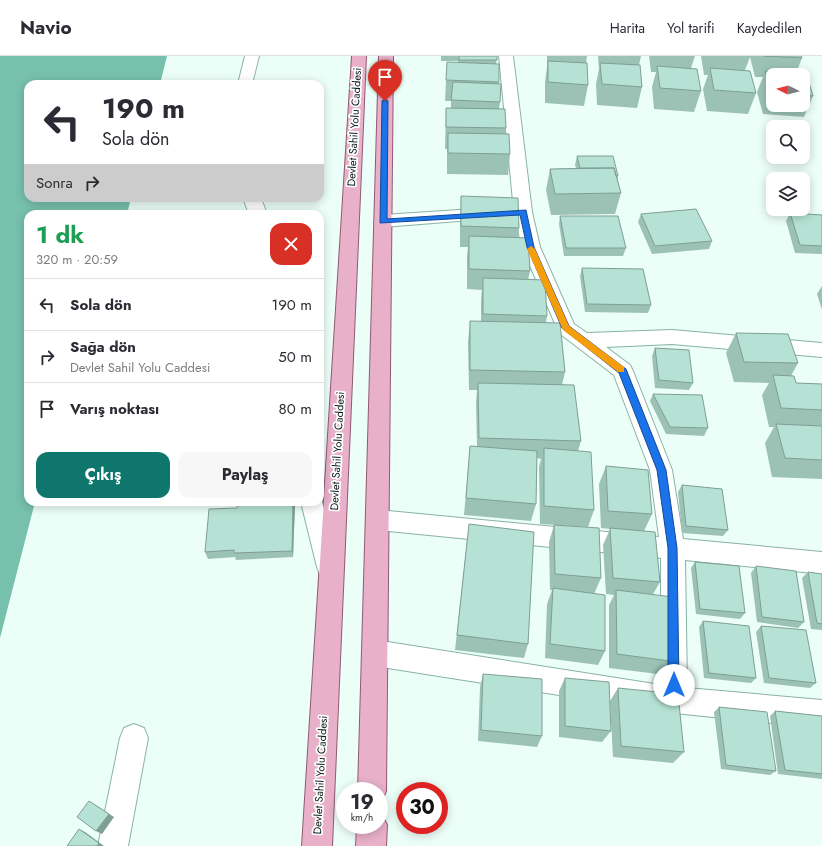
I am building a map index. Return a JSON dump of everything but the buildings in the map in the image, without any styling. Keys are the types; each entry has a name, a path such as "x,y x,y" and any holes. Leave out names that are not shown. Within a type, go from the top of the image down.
{"main road":[{"name":"Devlet Sahil Yolu Caddesi","path":"317,846 358,56"},
{"path":"372,782 386,56"},
{"path":"371,846 372,834"}],"street":[{"path":"246,80 252,56"},
{"path":"506,56 523,212 530,247 566,328 623,371 661,470 672,548 674,700"},
{"path":"383,221 523,212"},
{"path":"583,341 672,337 822,350"},
{"path":"313,506 331,574"},
{"path":"378,520 822,563"},
{"path":"375,653 674,700 822,714"},
{"path":"113,846 134,738"}],"shaded area":[{"path":"0,56 167,56 161,80 24,80 24,202 130,202 128,210 24,210 24,506 34,506 0,638"}],"slow traffic":[{"path":"531,249 566,328 621,370"}],"route":[{"path":"385,101 383,221 523,212 530,247 566,328 623,371 661,470 672,548 674,685"}]}
